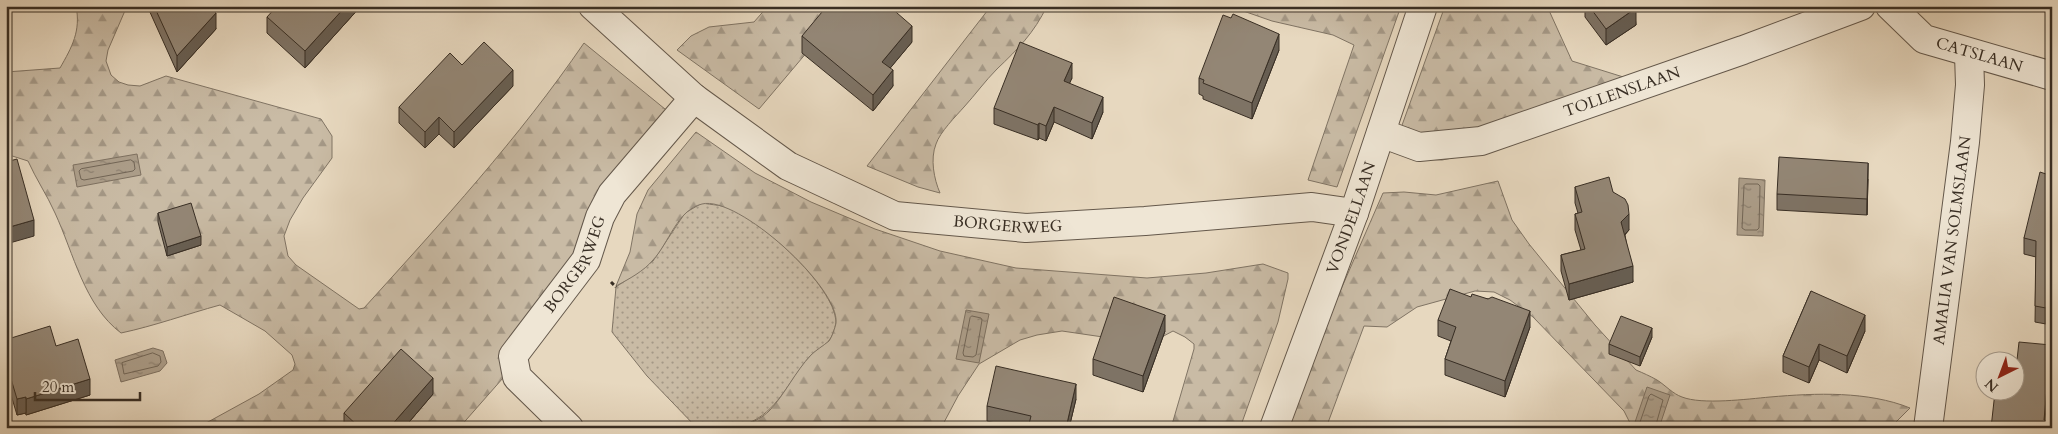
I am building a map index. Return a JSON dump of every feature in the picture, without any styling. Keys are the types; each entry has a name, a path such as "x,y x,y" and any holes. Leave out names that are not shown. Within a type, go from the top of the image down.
{"street":[{"name":"BORGERWEG","path":"593,6 694,98 788,166 895,216 1026,228 1145,221 1312,207 1354,213"},
{"name":"VONDELLAAN","path":"1274,428 1354,213 1423,6"},
{"name":"TOLLENSLAAN","path":"1381,133 1418,147 1482,141 1743,50 1862,6"},
{"name":"CATSLAAN","path":"1890,6 1924,39 1969,54 2052,76"},
{"name":"AMALIA VAN SOLMSLAAN","path":"1928,428 1964,142 1970,85 1969,54"},
{"name":"BORGERWEG","path":"570,428 517,377 514,370 513,356 586,260 600,217 612,194 694,98"}],"green space":[{"path":"76,6 127,6 108,50 106,61 111,75 119,82 140,86 166,76 321,119 332,136 332,158 303,198 290,220 284,236 288,256 296,265 359,309 364,308 422,244 506,146 533,113 584,43 676,118 503,378 459,428 197,428 259,394 293,370 295,364 292,355 265,331 220,305 121,333 108,321 89,294 52,206 28,161 6,154 6,72 60,68 74,39 77,23"},
{"path":"768,6 846,6 759,109 677,50 691,36 709,27 754,22"},
{"path":"991,6 1047,6 1025,40 988,78 948,124 938,139 934,150 933,162 940,193 918,187 867,166"},
{"path":"1229,6 1401,6 1337,187 1308,180 1354,45 1333,35 1272,21"},
{"path":"1445,6 1547,6 1572,61 1665,90 1556,123 1457,157 1442,160 1420,159 1401,128"},
{"path":"696,132 755,173 811,202 875,229 940,251 1016,268 1147,278 1206,273 1263,264 1288,273 1278,322 1240,428 1171,428 1194,349 1194,344 1185,337 1173,331 1158,339 1103,337 1062,331 1020,340 979,364 958,396 941,428 737,428 759,419 770,410 805,362 813,353 829,341 836,323 833,307 822,288 784,247 761,228 739,214 718,205 702,204 693,207 680,220 659,253 649,264 616,286 630,252 637,214 648,190"},
{"path":"1498,181 1512,220 1529,244 1595,325 1636,370 1657,380 1679,396 1701,401 1713,401 1823,394 1859,396 1894,402 1910,408 1893,425 1880,428 1629,428 1631,425 1624,411 1533,317 1510,300 1494,292 1475,291 1417,307 1387,327 1364,326 1326,428 1288,428 1318,342 1383,193 1404,192 1436,195"},
{"path":"702,203 732,209 746,217 778,242 795,257 823,290 832,306 836,321 831,337 810,356 777,401 753,421 733,428 697,428 647,376 612,332 616,287 653,261 685,213"}],"water":[{"path":"137,154 141,175 77,187 73,165"},
{"path":"1739,178 1765,180 1763,236 1737,235"},
{"path":"966,310 989,314 979,363 956,359"},
{"path":"153,348 163,351 167,363 160,371 121,382 115,360"},
{"path":"1647,387 1670,395 1659,428 1633,428"}],"building":[{"path":"154,6 209,6 216,13 177,56"},
{"path":"277,6 346,6 305,51 267,17"},
{"path":"827,6 889,6 912,26 882,62 893,70 873,95 802,36"},
{"path":"1589,6 1634,6 1636,8 1606,29"},
{"path":"1233,14 1279,34 1252,103 1203,83 1204,80 1199,78 1223,15 1231,18"},
{"path":"484,42 513,70 454,132 439,117 425,132 399,107 450,53 462,65"},
{"path":"1020,42 1072,63 1064,81 1103,97 1092,123 1054,107 1046,126 1039,123 1038,125 994,108"},
{"path":"1779,157 1868,163 1867,199 1777,194"},
{"path":"17,159 34,220 6,228 6,162"},
{"path":"2040,172 2052,176 2052,286 2046,308 2035,306 2036,241 2024,238"},
{"path":"1609,177 1613,192 1625,199 1628,205 1629,214 1621,222 1633,266 1569,284 1561,255 1585,249 1575,214 1582,212 1575,187"},
{"path":"191,203 201,236 167,247 158,213"},
{"path":"1450,289 1471,297 1472,294 1488,299 1492,297 1530,311 1505,381 1445,359 1456,327 1438,320"},
{"path":"1811,291 1865,315 1847,356 1819,344 1809,367 1783,356"},
{"path":"1114,297 1165,315 1143,376 1093,359"},
{"path":"1621,316 1652,328 1640,357 1609,344"},
{"path":"50,326 56,346 78,339 90,379 26,399 26,397 17,399 6,362 6,342 9,341 8,339"},
{"path":"2019,342 2051,345 2044,420 2052,422 2052,428 1991,428 1994,402 2026,402 2026,352 2018,352"},
{"path":"401,349 433,378 389,428 360,428 344,413"},
{"path":"996,366 1076,384 1066,428 1028,428 1031,416 987,406"}]}
